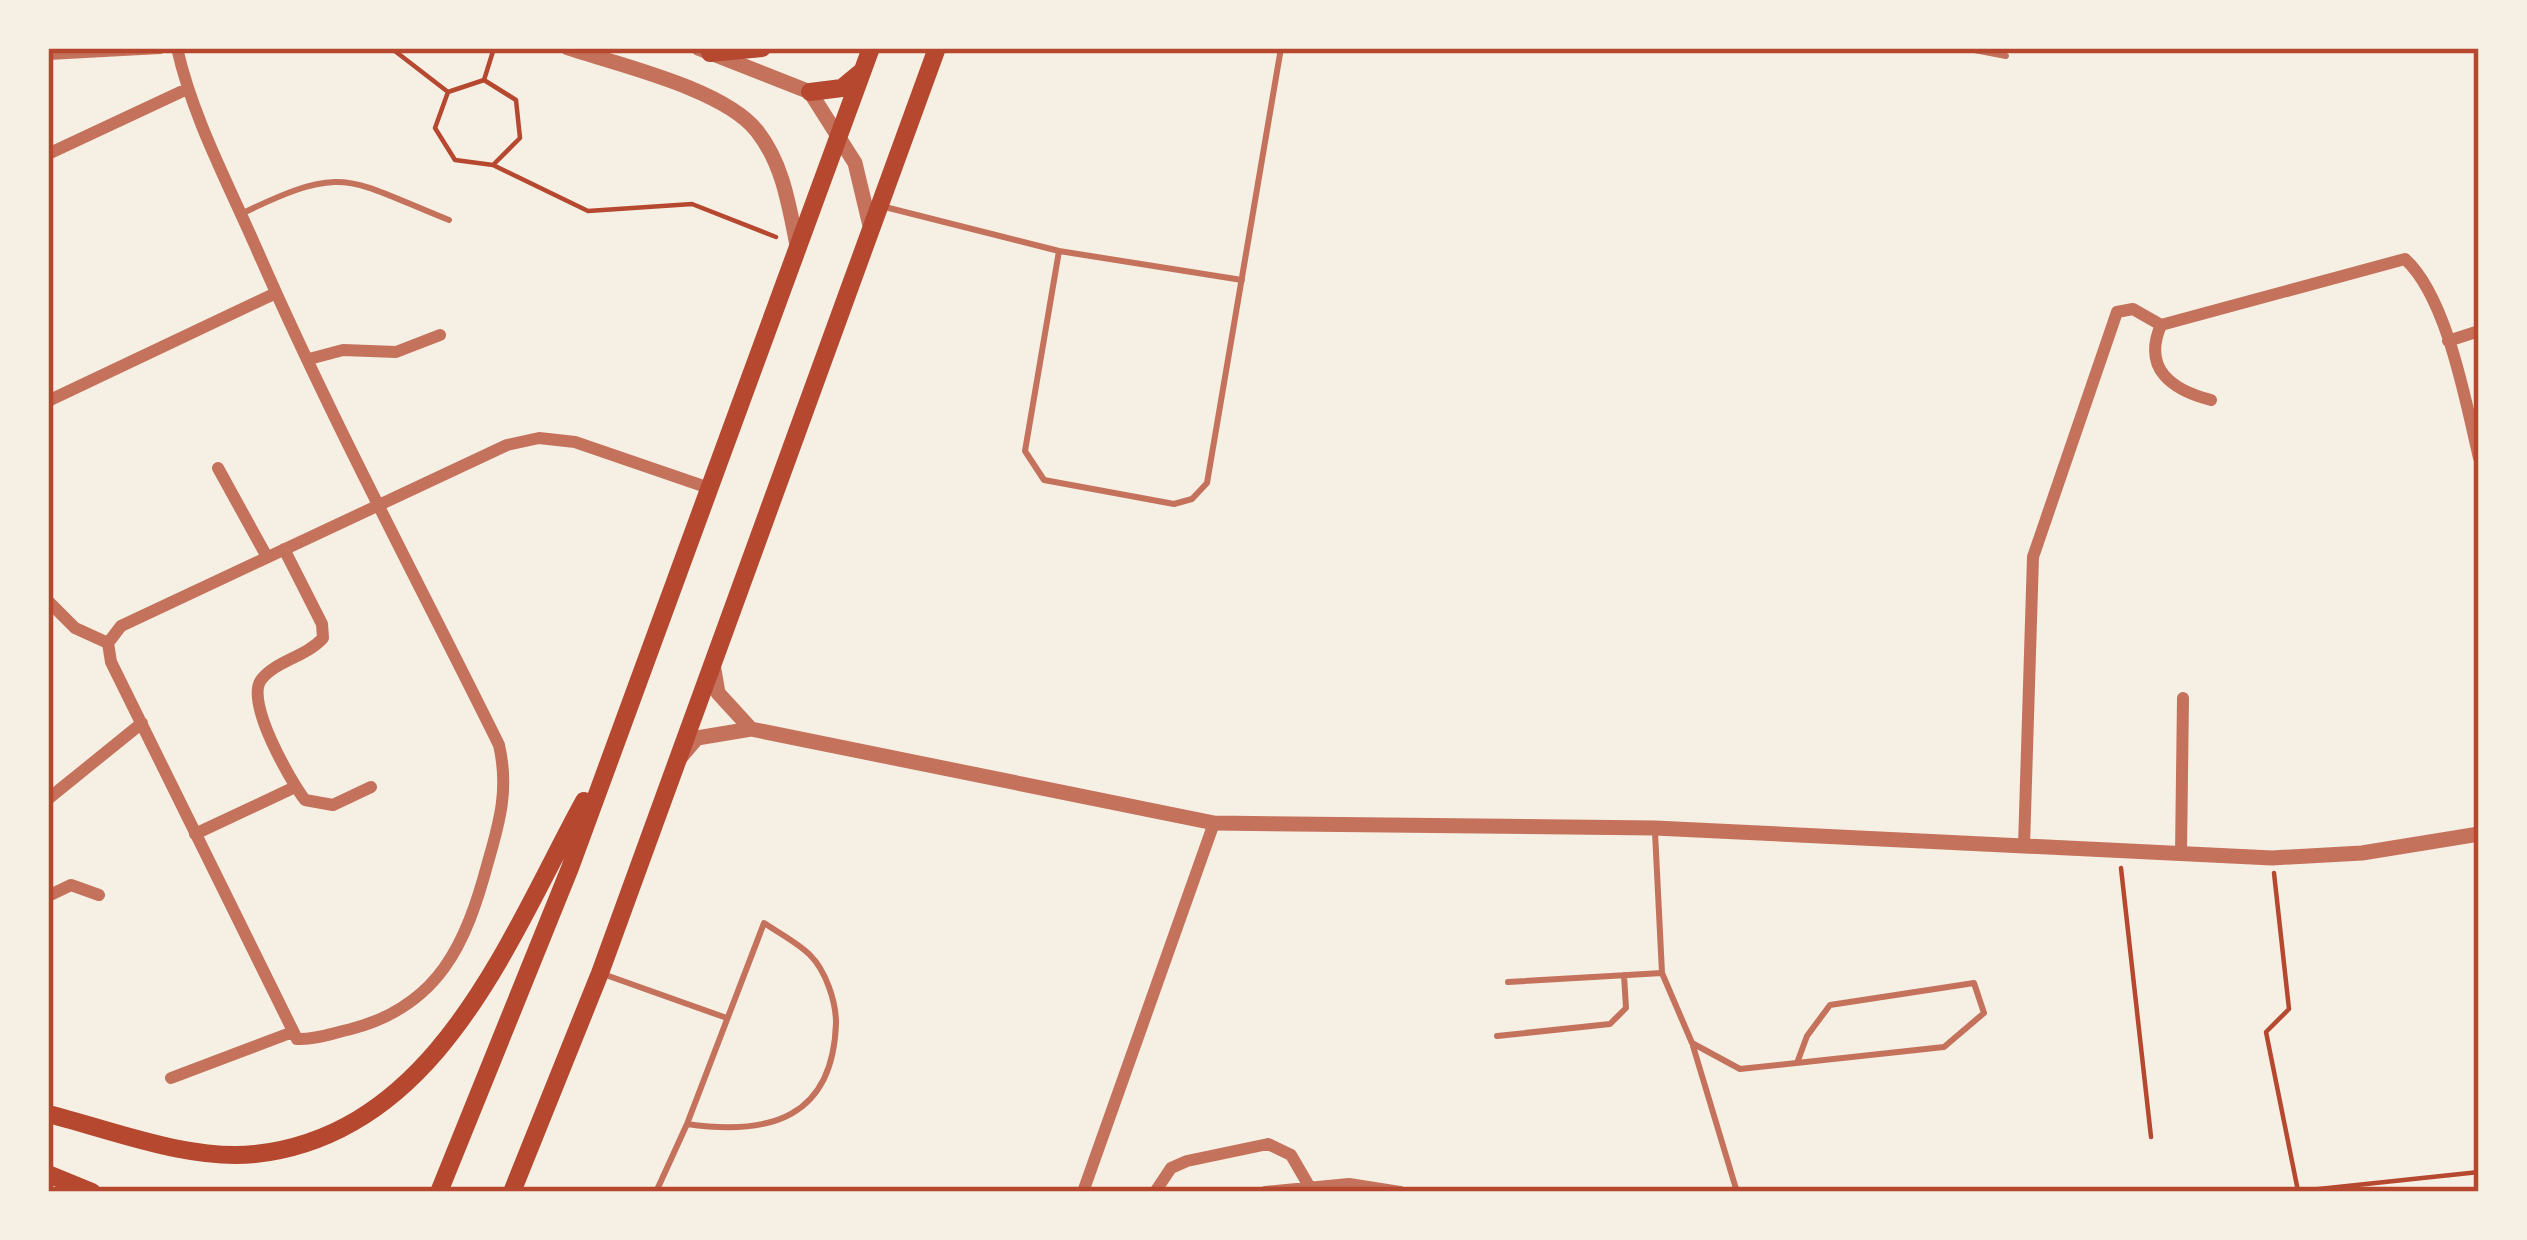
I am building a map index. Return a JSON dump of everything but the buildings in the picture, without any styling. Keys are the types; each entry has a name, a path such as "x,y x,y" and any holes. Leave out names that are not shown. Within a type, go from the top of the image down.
{"main road":[{"path":"704,50 762,48"},
{"path":"440,1192 615,744 871,48"},
{"path":"515,1192 600,973 937,48"},
{"path":"810,92 842,88 863,70"},
{"path":"48,1114 182,1148 254,1154 328,1134 386,1101 446,1045 615,744"},
{"path":"48,1174 92,1192"}],"street":[{"path":"48,53 160,48"},
{"path":"177,48 187,89 276,293 379,503 499,745 506,773 504,807 464,942 445,973 406,1008 365,1025 305,1040 290,1033 111,662 108,643 121,626 379,503 507,445 539,438 575,442 709,488"},
{"path":"568,48 702,94 755,128 783,176 797,245"},
{"path":"704,50 810,92 855,163 871,230"},
{"path":"48,154 187,89"},
{"path":"2024,846 2032,557 2117,312 2133,309 2161,325 2405,259 2416,268 2448,341 2479,458"},
{"path":"48,401 276,293"},
{"path":"2161,325 2153,342 2156,364 2176,391 2211,400"},
{"path":"2448,341 2479,332"},
{"path":"308,359 343,350 395,352 440,334"},
{"path":"218,468 267,557"},
{"path":"284,550 322,624 323,638 312,651 264,676 257,687 260,714 295,787 317,806 333,805 371,787"},
{"path":"48,601 75,628 108,643"},
{"path":"713,664 718,693 751,729"},
{"path":"2181,854 2183,698"},
{"path":"48,799 142,723"},
{"path":"678,760 697,738 751,729 1214,823 1655,829 2272,857 2362,853 2479,834"},
{"path":"195,834 295,787"},
{"path":"1083,1192 1214,823"},
{"path":"48,896 71,885 99,895"},
{"path":"171,1078 290,1033"},
{"path":"1155,1192 1171,1168 1187,1161 1268,1144 1291,1155 1309,1186"},
{"path":"1265,1192 1349,1184 1400,1192"}],"lane":[{"path":"1059,251 1025,451 1044,479 1174,504 1192,500 1207,483 1281,48"},
{"path":"1964,48 2006,56"},
{"path":"241,214 297,187 348,180 449,220"},
{"path":"879,206 1059,251 1242,280"},
{"path":"1655,829 1662,973 1693,1043 1737,1192"},
{"path":"656,1192 764,923 813,957 836,1004 835,1060 811,1101 778,1120 738,1131 687,1124"},
{"path":"600,973 724,1017"},
{"path":"1508,982 1662,973"},
{"path":"1497,1036 1610,1024 1626,1008 1624,975"},
{"path":"1693,1043 1740,1069 1797,1063 1944,1047 1984,1013 1981,994 1974,983 1830,1005 1807,1036 1797,1063"}],"path":[{"path":"391,48 448,92"},
{"path":"484,80 494,48"},
{"path":"448,92 484,80"},
{"path":"484,80 516,100 520,138 493,165"},
{"path":"448,92 435,128 455,160 493,165 588,211 692,204 797,245"},
{"path":"2119,850 2151,1137"},
{"path":"2272,857 2289,1009 2266,1032 2298,1191 2479,1172"}]}
